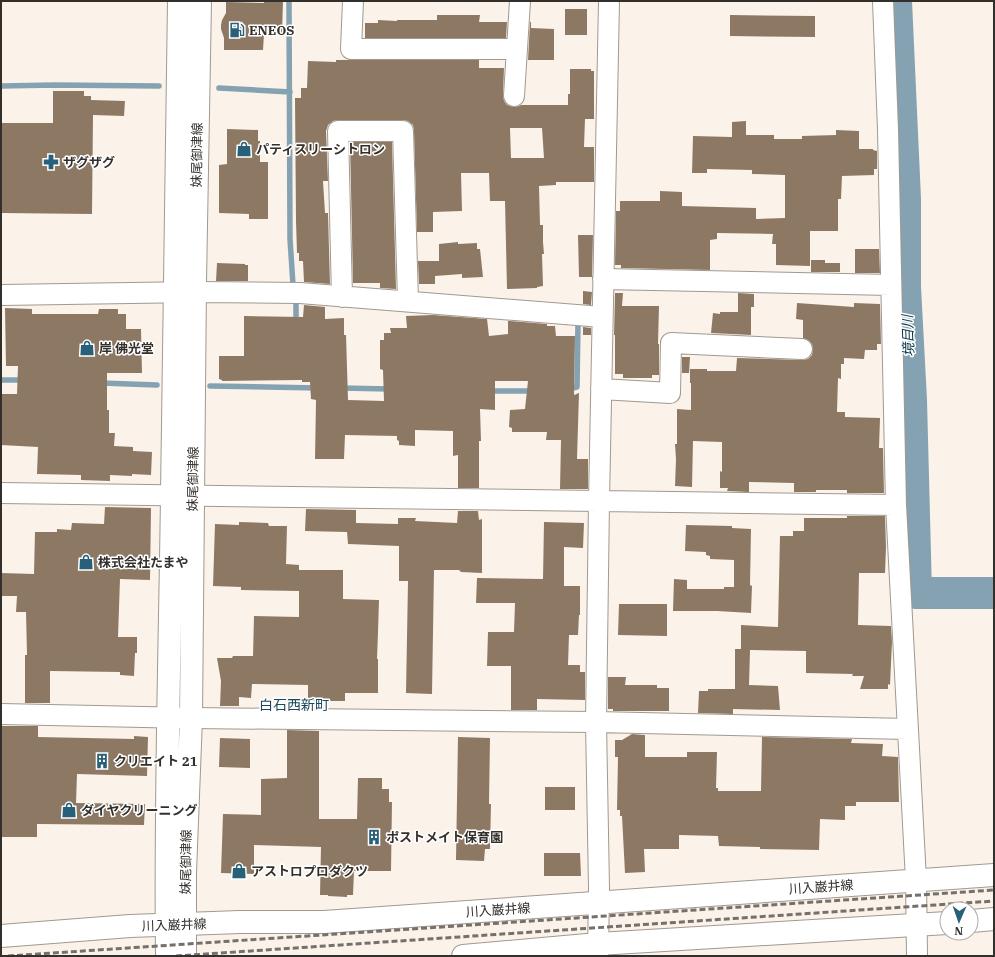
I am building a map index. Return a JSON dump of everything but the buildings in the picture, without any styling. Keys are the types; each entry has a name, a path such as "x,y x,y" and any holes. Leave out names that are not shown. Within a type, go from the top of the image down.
{"main road":[{"name":"妹尾御津線","path":"167,956 176,925 185,873 191,718 183,495 185,292 179,1"},
{"name":"妹尾御津線","path":"185,292 200,1"},
{"name":"妹尾御津線","path":"183,495 168,718 166,872 176,925 185,956"},
{"name":"川入巌井線","path":"1,936 113,927 240,922 324,922 994,875"},
{"path":"979,920 994,919"},
{"path":"463,956 598,950 939,924"}],"street":[{"path":"353,1 350,48 517,49"},
{"path":"514,96 520,1"},
{"path":"598,950 599,903 596,722 602,317 609,1"},
{"path":"883,1 888,130 896,505 916,880 917,956"},
{"path":"342,297 338,130 403,131 408,302"},
{"path":"603,279 891,286"},
{"path":"1,295 185,292 295,293 602,317"},
{"path":"601,389 670,392 671,343 802,349"},
{"path":"1,493 896,505"},
{"path":"1,714 168,718 596,722 908,729"}],"waterway":[{"path":"289,1 290,239 293,285 296,303 296,323"},
{"name":"境目川","path":"896,1 905,199 905,287 911,400 916,593 994,593"},
{"path":"1,86 159,86"},
{"path":"219,88 290,92"},
{"path":"568,389 577,387 578,323"},
{"path":"1,380 25,380"},
{"path":"101,383 157,385"},
{"path":"210,386 318,388"},
{"path":"340,388 390,389"},
{"path":"488,391 534,391"}],"railway":[{"path":"8,956 994,890"},
{"path":"176,956 994,901"}],"place":[{"name":"ENEOS","path":"237,30"},
{"name":"パティスリーシトロン","path":"244,149"},
{"name":"ザグザグ","path":"51,162"},
{"name":"岸 佛光堂","path":"87,348"},
{"name":"株式会社たまや","path":"86,562"},
{"name":"クリエイト 21","path":"102,761"},
{"name":"ダイヤクリーニング","path":"69,810"},
{"name":"ポストメイト保育園","path":"374,837"},
{"name":"アストロプロダクツ","path":"239,871"}],"district":[{"name":"白石西新町","path":"294,705"}]}
